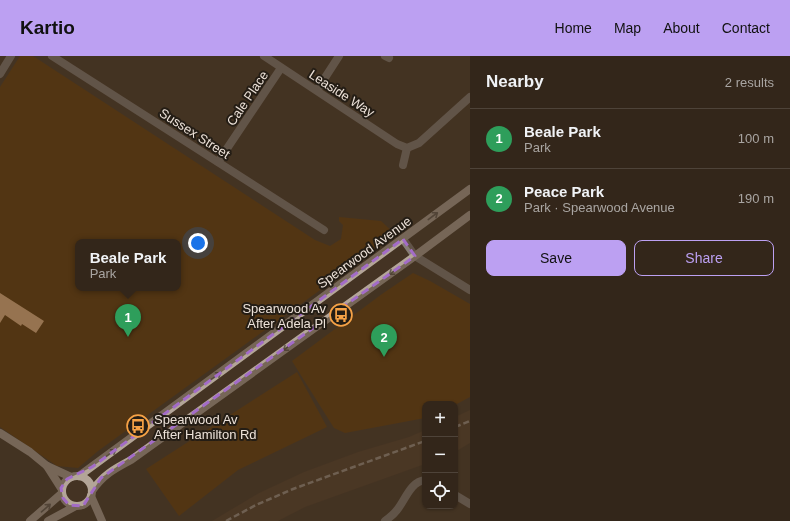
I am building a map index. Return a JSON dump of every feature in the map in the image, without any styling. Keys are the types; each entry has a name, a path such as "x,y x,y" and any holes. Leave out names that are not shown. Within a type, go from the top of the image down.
{"main road":[{"name":"Spearwood Avenue","path":"75,476 470,189"},
{"path":"48,521 74,507 83,506 89,500 101,478 131,460 416,256 470,215"},
{"path":"0,433 30,452 47,466 75,476 83,477 90,483 92,494 101,520"},
{"path":"47,466 66,502 74,507"},
{"path":"30,521 61,491 67,479 75,476"},
{"path":"83,506 101,520"}],"street":[{"path":"0,74 11,56"},
{"name":"Sussex Street","path":"52,56 324,230"},
{"name":"Leaside Way","path":"264,56 397,144 407,148"},
{"path":"317,90 339,56"},
{"name":"Cale Place","path":"218,162 281,68"},
{"path":"403,165 407,148 419,143 470,97"},
{"path":"403,239 416,256 470,290"},
{"path":"385,521 398,509 413,485 418,481 422,480"},
{"path":"458,497 470,504"}],"highlighted area":[{"path":"403,239 415,256 101,478 83,506 69,505 63,498 61,488 67,479 92,467"}],"shaded area":[{"path":"20,56 33,56 315,240 330,246 341,239 343,225 339,221 339,217 381,221 396,235 98,451 78,468 57,466 0,427 0,87"},
{"path":"413,273 470,304 470,397 458,403 458,401 422,401 422,419 345,433 334,428 292,361 382,294"},
{"path":"297,372 327,427 238,470 179,516 146,469"},
{"path":"470,410 470,443 458,450 458,437 458,416"},
{"path":"422,431 422,465 305,507 278,521 212,521 259,493 304,472 358,452 409,437"}],"building":[{"path":"0,293 44,321 36,333 22,324 21,326 5,315 0,323"}],"railway":[{"path":"458,426 470,421"},
{"path":"226,521 256,505 293,489 422,442"}],"place":[{"name":"Spearwood Av After Adela Pl","path":"341,315"},
{"name":"Beale Park","path":"128,337"},
{"name":"Peace Park","path":"384,357"},
{"name":"Spearwood Av After Hamilton Rd","path":"138,426"}]}
